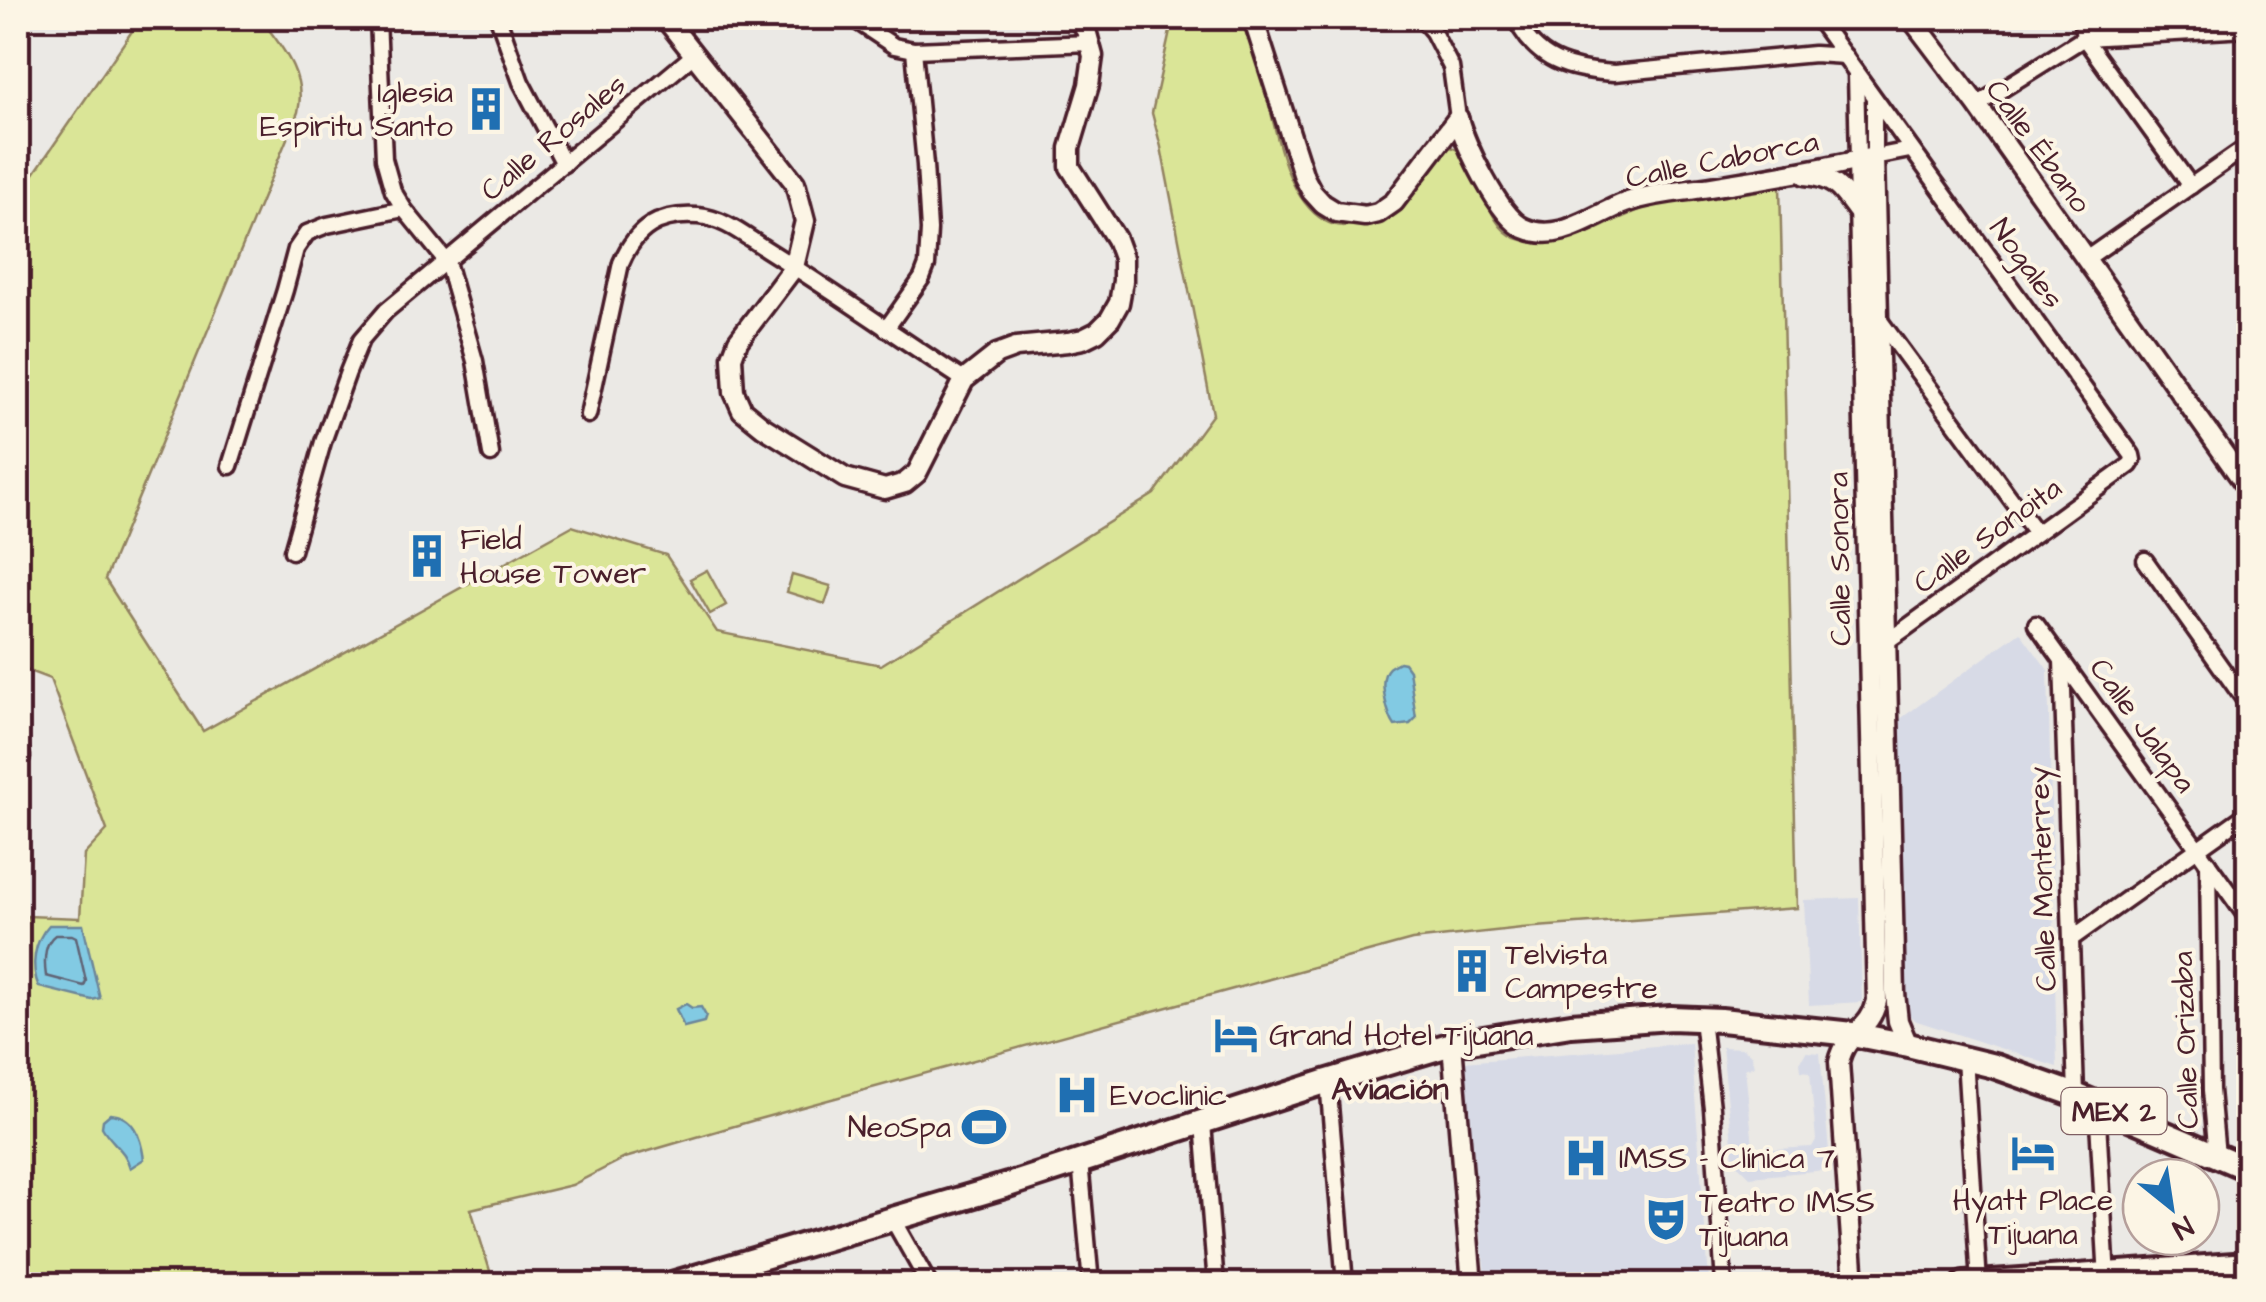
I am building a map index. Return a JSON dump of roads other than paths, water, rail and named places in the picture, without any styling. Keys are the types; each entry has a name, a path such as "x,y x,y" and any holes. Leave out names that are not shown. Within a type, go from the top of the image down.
{"main road":[{"name":"MEX 2","path":"672,1284 731,1276 892,1220 1452,1044 1571,1025 1702,1019 1852,1034 1908,1045 1965,1058 2087,1099 2248,1170"},
{"path":"1964,1284 2107,1279 2248,1264"}],"street":[{"path":"378,18 384,159 404,210 447,262 475,361 490,454"},
{"path":"498,18 521,82 564,164"},
{"path":"665,18 796,182 804,221 794,267 738,341 732,357 734,392 742,410 763,428 845,478 885,489 905,483 918,473 964,380 998,354 1016,346 1068,342 1097,332 1119,302 1123,258 1116,239 1070,167 1070,148 1090,85 1093,56 1086,30 1077,18"},
{"path":"852,18 894,46 914,50 1090,43"},
{"path":"1253,18 1312,192 1336,212 1365,216 1387,209 1394,202 1458,118 1451,67 1420,18"},
{"path":"1515,18 1534,47 1546,56 1586,71 1614,72 1814,54 1845,56"},
{"name":"Nogales","path":"1817,18 2133,460"},
{"name":"Calle Ébano","path":"1911,18 2248,488"},
{"path":"2081,18 2084,38 2190,186"},
{"path":"1977,105 2084,38 2242,29 2248,46"},
{"path":"886,329 927,265 929,230 914,50"},
{"name":"Calle Rosales","path":"292,551 323,442 361,340 386,311 694,54"},
{"name":"Calle Sonora","path":"1854,1284 1838,1062 1842,1046 1869,1023 1877,1001 1878,318 1856,72"},
{"name":"Calle Sonora","path":"1874,99 1858,212 1895,1008 1908,1045"},
{"name":"Calle Caborca","path":"1458,118 1475,160 1505,212 1513,222 1537,232 1561,232 1637,199 1790,175 1910,150"},
{"path":"2086,259 2248,146"},
{"path":"1790,175 1827,178 1839,186 1858,212"},
{"path":"230,466 301,239 326,225 404,210"},
{"path":"588,415 620,263 640,232 657,220 676,216 719,220 964,380"},
{"path":"1878,318 2036,533"},
{"name":"Calle Sonoita","path":"1877,643 2133,460"},
{"path":"2146,560 2248,705"},
{"name":"Calle Jalapa","path":"2036,624 2248,920"},
{"name":"Calle Monterrey","path":"2062,660 2071,939 2107,1279"},
{"path":"18,736 22,757"},
{"path":"2071,939 2248,813"},
{"name":"Calle Orizaba","path":"2208,862 2211,1090 2218,1156"},
{"path":"1702,1019 1724,1284"},
{"path":"1452,1044 1472,1284"},
{"path":"1965,1058 1978,1284"},
{"path":"1328,1081 1344,1284"},
{"path":"1203,1123 1216,1284"},
{"path":"1080,1161 1091,1284"},
{"path":"892,1220 929,1284"}],"water":[{"path":"1399,662 1409,670 1416,718 1410,724 1395,726 1383,686 1387,669"},
{"path":"49,925 83,925 100,998 92,1000 39,987 35,954"},
{"path":"686,1004 701,1007 706,1016 704,1022 684,1027 676,1009"},
{"path":"110,1114 125,1118 138,1136 144,1159 130,1168 102,1127"}],"place":[{"name":"Iglesia Espiritu Santo","path":"486,109"},
{"name":"Field House Tower","path":"427,556"},
{"name":"Telvista Campestre","path":"1472,971"},
{"name":"Grand Hotel Tijuana","path":"1236,1035"},
{"name":"Evoclinic","path":"1077,1095"},
{"name":"NeoSpa","path":"984,1127"},
{"name":"Hyatt Place Tijuana","path":"2033,1153"},
{"name":"IMSS - Clínica 7","path":"1586,1158"},
{"name":"Teatro IMSS Tijuana","path":"1666,1219"}],"district":[{"name":"Aviación","path":"1390,1088"}]}
